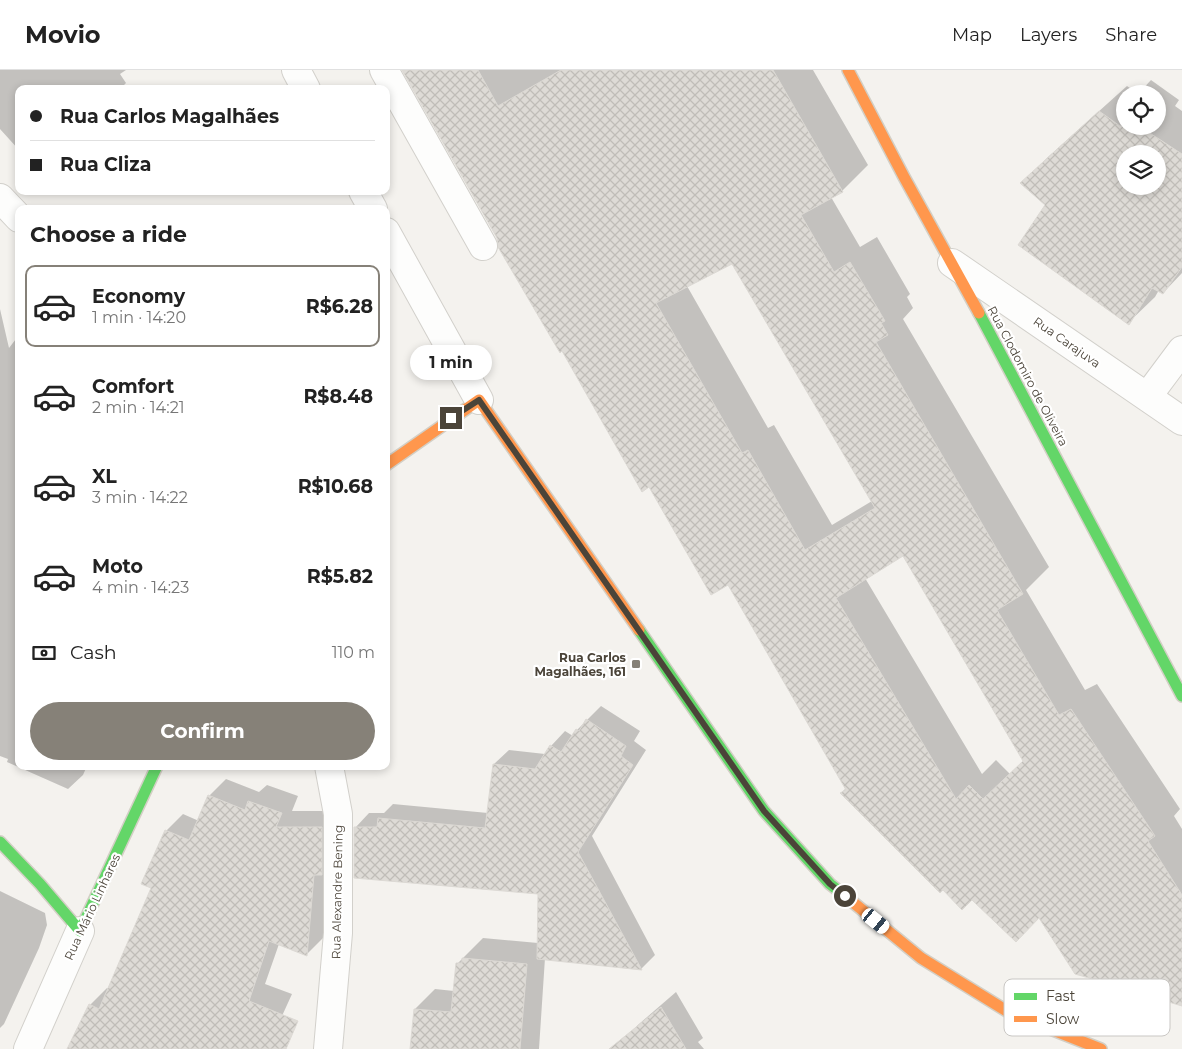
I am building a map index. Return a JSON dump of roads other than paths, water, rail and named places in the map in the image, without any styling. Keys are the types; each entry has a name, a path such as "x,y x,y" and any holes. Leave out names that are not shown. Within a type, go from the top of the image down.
{"street":[{"path":"296,70 304,85"},
{"path":"384,70 483,246"},
{"name":"Rua Clodomiro de Oliveira","path":"848,70 1182,696"},
{"path":"390,239 479,400 764,811 830,884 921,958 1004,1009"},
{"name":"Rua Carajuva","path":"952,263 1182,421"},
{"path":"1147,397 1182,350"},
{"path":"390,462 479,400"},
{"name":"Rua Mário Linhares","path":"28,1049 154,770"},
{"name":"Rua Alexandre Bening","path":"328,1049 338,923 338,814 330,770"},
{"path":"0,842 40,884 80,931"},
{"path":"1068,1036 1101,1049"}],"place":[{"name":"Rua Carlos Magalhães, 161","path":"636,664"}]}
